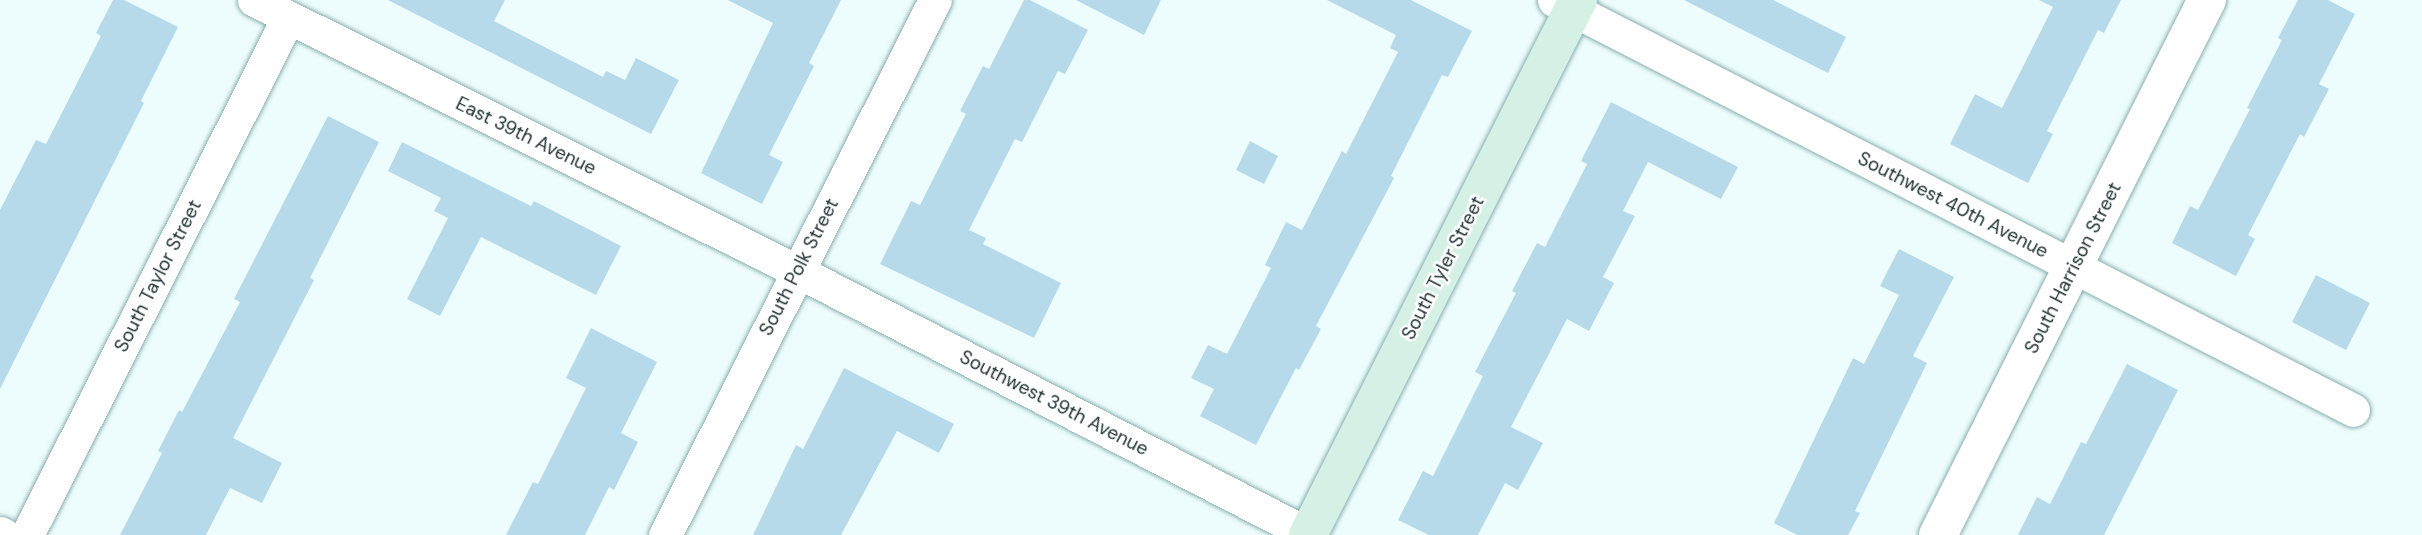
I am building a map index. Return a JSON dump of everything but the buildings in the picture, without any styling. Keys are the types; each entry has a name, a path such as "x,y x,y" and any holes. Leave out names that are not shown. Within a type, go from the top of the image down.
{"main road":[{"name":"South Tyler Street","path":"1309,535 1568,3"}],"street":[{"name":"East 39th Avenue","path":"254,0 797,271"},
{"name":"South Polk Street","path":"665,535 935,0"},
{"name":"South Harrison Street","path":"1938,535 2207,0"},
{"name":"Southwest 40th Avenue","path":"1568,3 2353,410"},
{"name":"South Taylor Street","path":"27,535 288,18"},
{"name":"Southwest 39th Avenue","path":"797,271 1309,535"}]}
